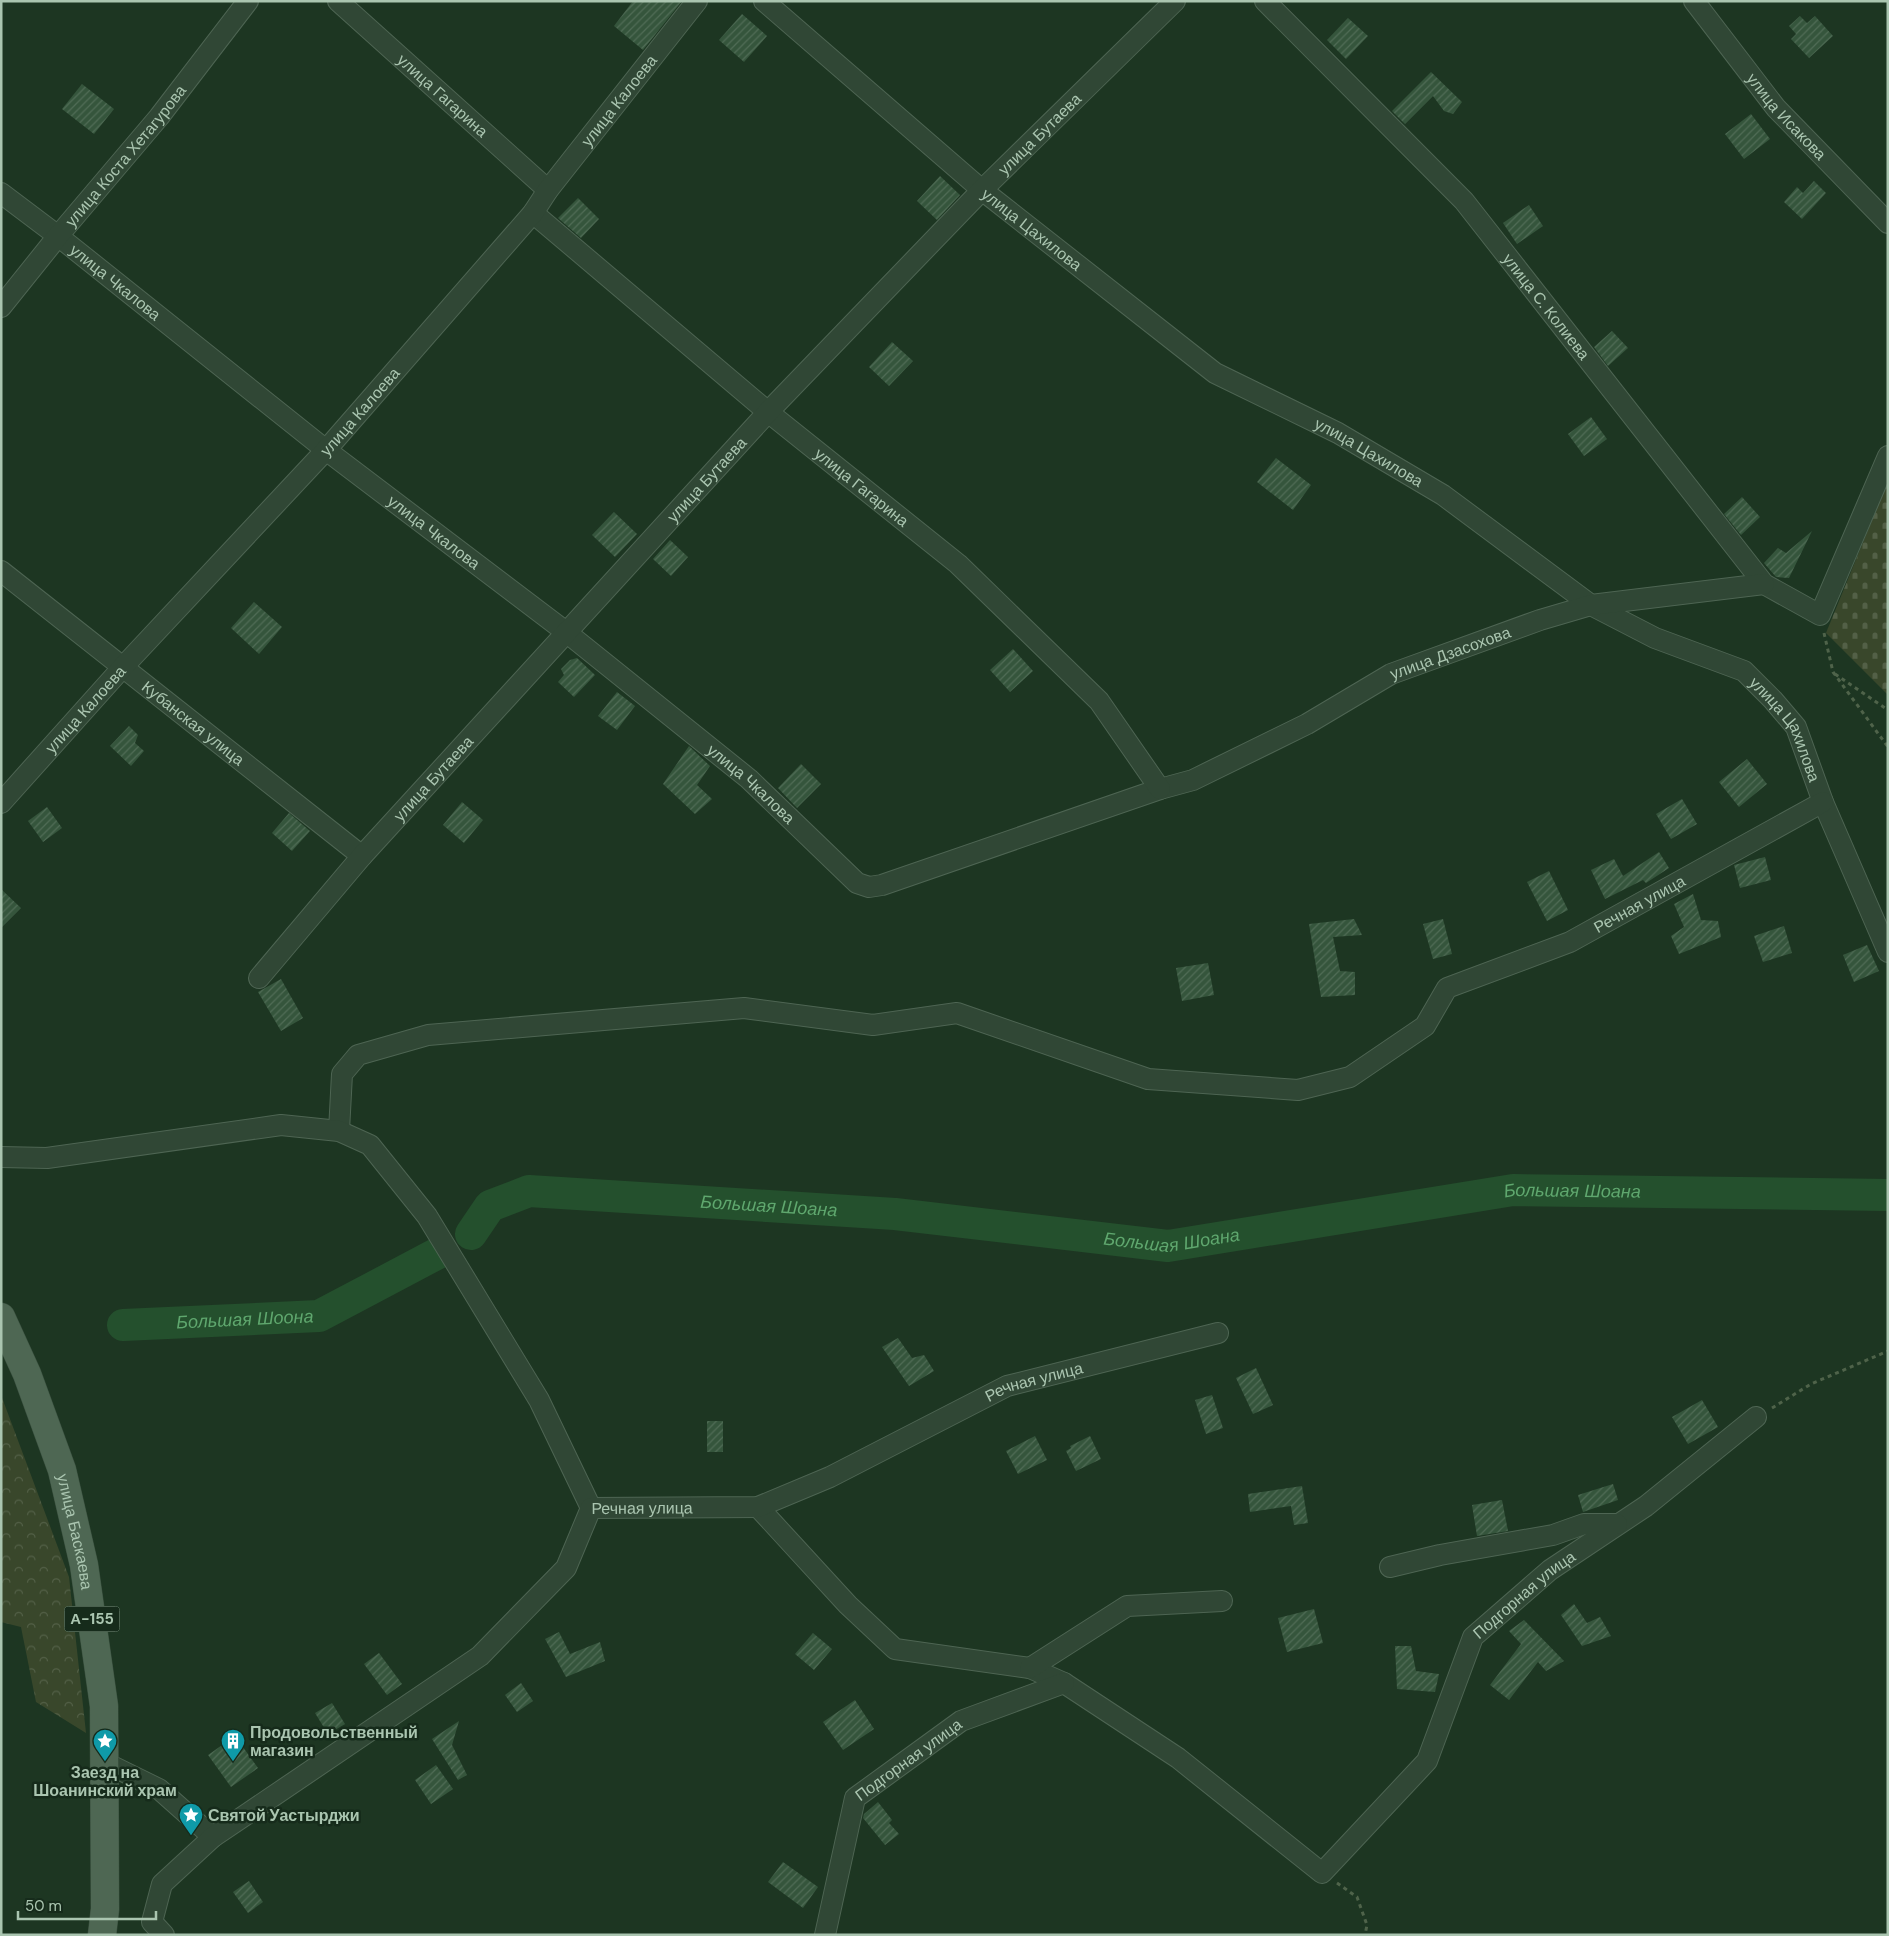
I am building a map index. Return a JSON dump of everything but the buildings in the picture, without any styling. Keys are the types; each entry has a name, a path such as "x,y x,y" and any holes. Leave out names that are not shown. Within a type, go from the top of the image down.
{"main road":[{"name":"улица Баскаева","path":"1,1317 27,1374 62,1470 84,1566 104,1706 105,1909 102,1935"}],"street":[{"name":"улица Коста Хетагурова","path":"1,307 58,236 159,117 248,1"},
{"name":"улица Гагарина","path":"338,1 548,190"},
{"name":"улица Калоева","path":"1,803 122,668 326,450 533,213 548,190 697,1"},
{"name":"улица Цахилова","path":"764,1 982,190 1215,373 1338,433 1443,495 1591,605 1655,638 1744,671 1773,700 1796,727 1823,802 1888,952"},
{"name":"улица Бутаева","path":"259,978 362,856 768,412 982,190 1175,1"},
{"name":"улица С. Колиева","path":"1265,1 1464,200 1764,584 1820,615"},
{"name":"улица Исакова","path":"1694,1 1776,108 1888,223"},
{"name":"улица Чкалова","path":"1,193 58,236 326,450 566,632 749,779 857,883"},
{"name":"улица Гагарина","path":"533,213 768,412 958,564 1099,701 1160,789"},
{"path":"1820,615 1888,456"},
{"name":"Кубанская улица","path":"1,571 362,856"},
{"name":"улица Дзасохова","path":"857,883 869,887 882,886 1160,789 1193,780 1307,724 1391,674 1540,620 1591,605 1764,584"},
{"name":"Речная улица","path":"339,1131 342,1074 358,1055 428,1035 744,1008 873,1025 957,1013 1148,1078 1298,1090 1350,1077 1418,1032 1425,1026 1447,988 1570,942 1823,802"},
{"path":"1,1157 47,1158 281,1125 339,1131 370,1145 428,1216 539,1400 591,1508"},
{"name":"Речная улица","path":"158,1928 162,1884 213,1837 480,1656 566,1568 591,1508 758,1507 830,1477 1008,1386 1218,1333"},
{"name":"Подгорная улица","path":"1322,1873 1427,1761 1473,1637 1550,1570 1646,1506 1756,1416"},
{"path":"758,1507 848,1605 895,1649 1030,1668 1064,1683 1178,1758 1322,1873"},
{"path":"1390,1568 1440,1555 1553,1535 1584,1524 1618,1524"},
{"path":"1030,1668 1128,1606 1222,1601"},
{"name":"Подгорная улица","path":"825,1935 855,1798 961,1721 1064,1683"},
{"path":"104,1762 159,1789 213,1837"}],"path":[{"path":"1820,615 1832,672 1888,747"},
{"path":"1832,672 1888,710"},
{"path":"1756,1416 1779,1405 1811,1384 1888,1351"},
{"path":"1322,1873 1357,1897 1367,1925 1365,1935"}],"green space":[{"path":"1888,481 1888,695 1826,633"},
{"path":"1,1395 69,1577 86,1733 36,1702 21,1627 1,1622"}],"waterway":[{"name":"Большая Шоана","path":"471,1234 490,1206 529,1191 895,1214 1168,1246 1513,1190 1888,1195"},
{"name":"Большая Шоона","path":"123,1325 319,1316 442,1251"}],"place":[{"name":"Заезд на Шоанинский храм","path":"105,1762"},
{"name":"Продовольственный магазин","path":"233,1762"},
{"name":"Святой Уастырджи","path":"191,1836"}]}
